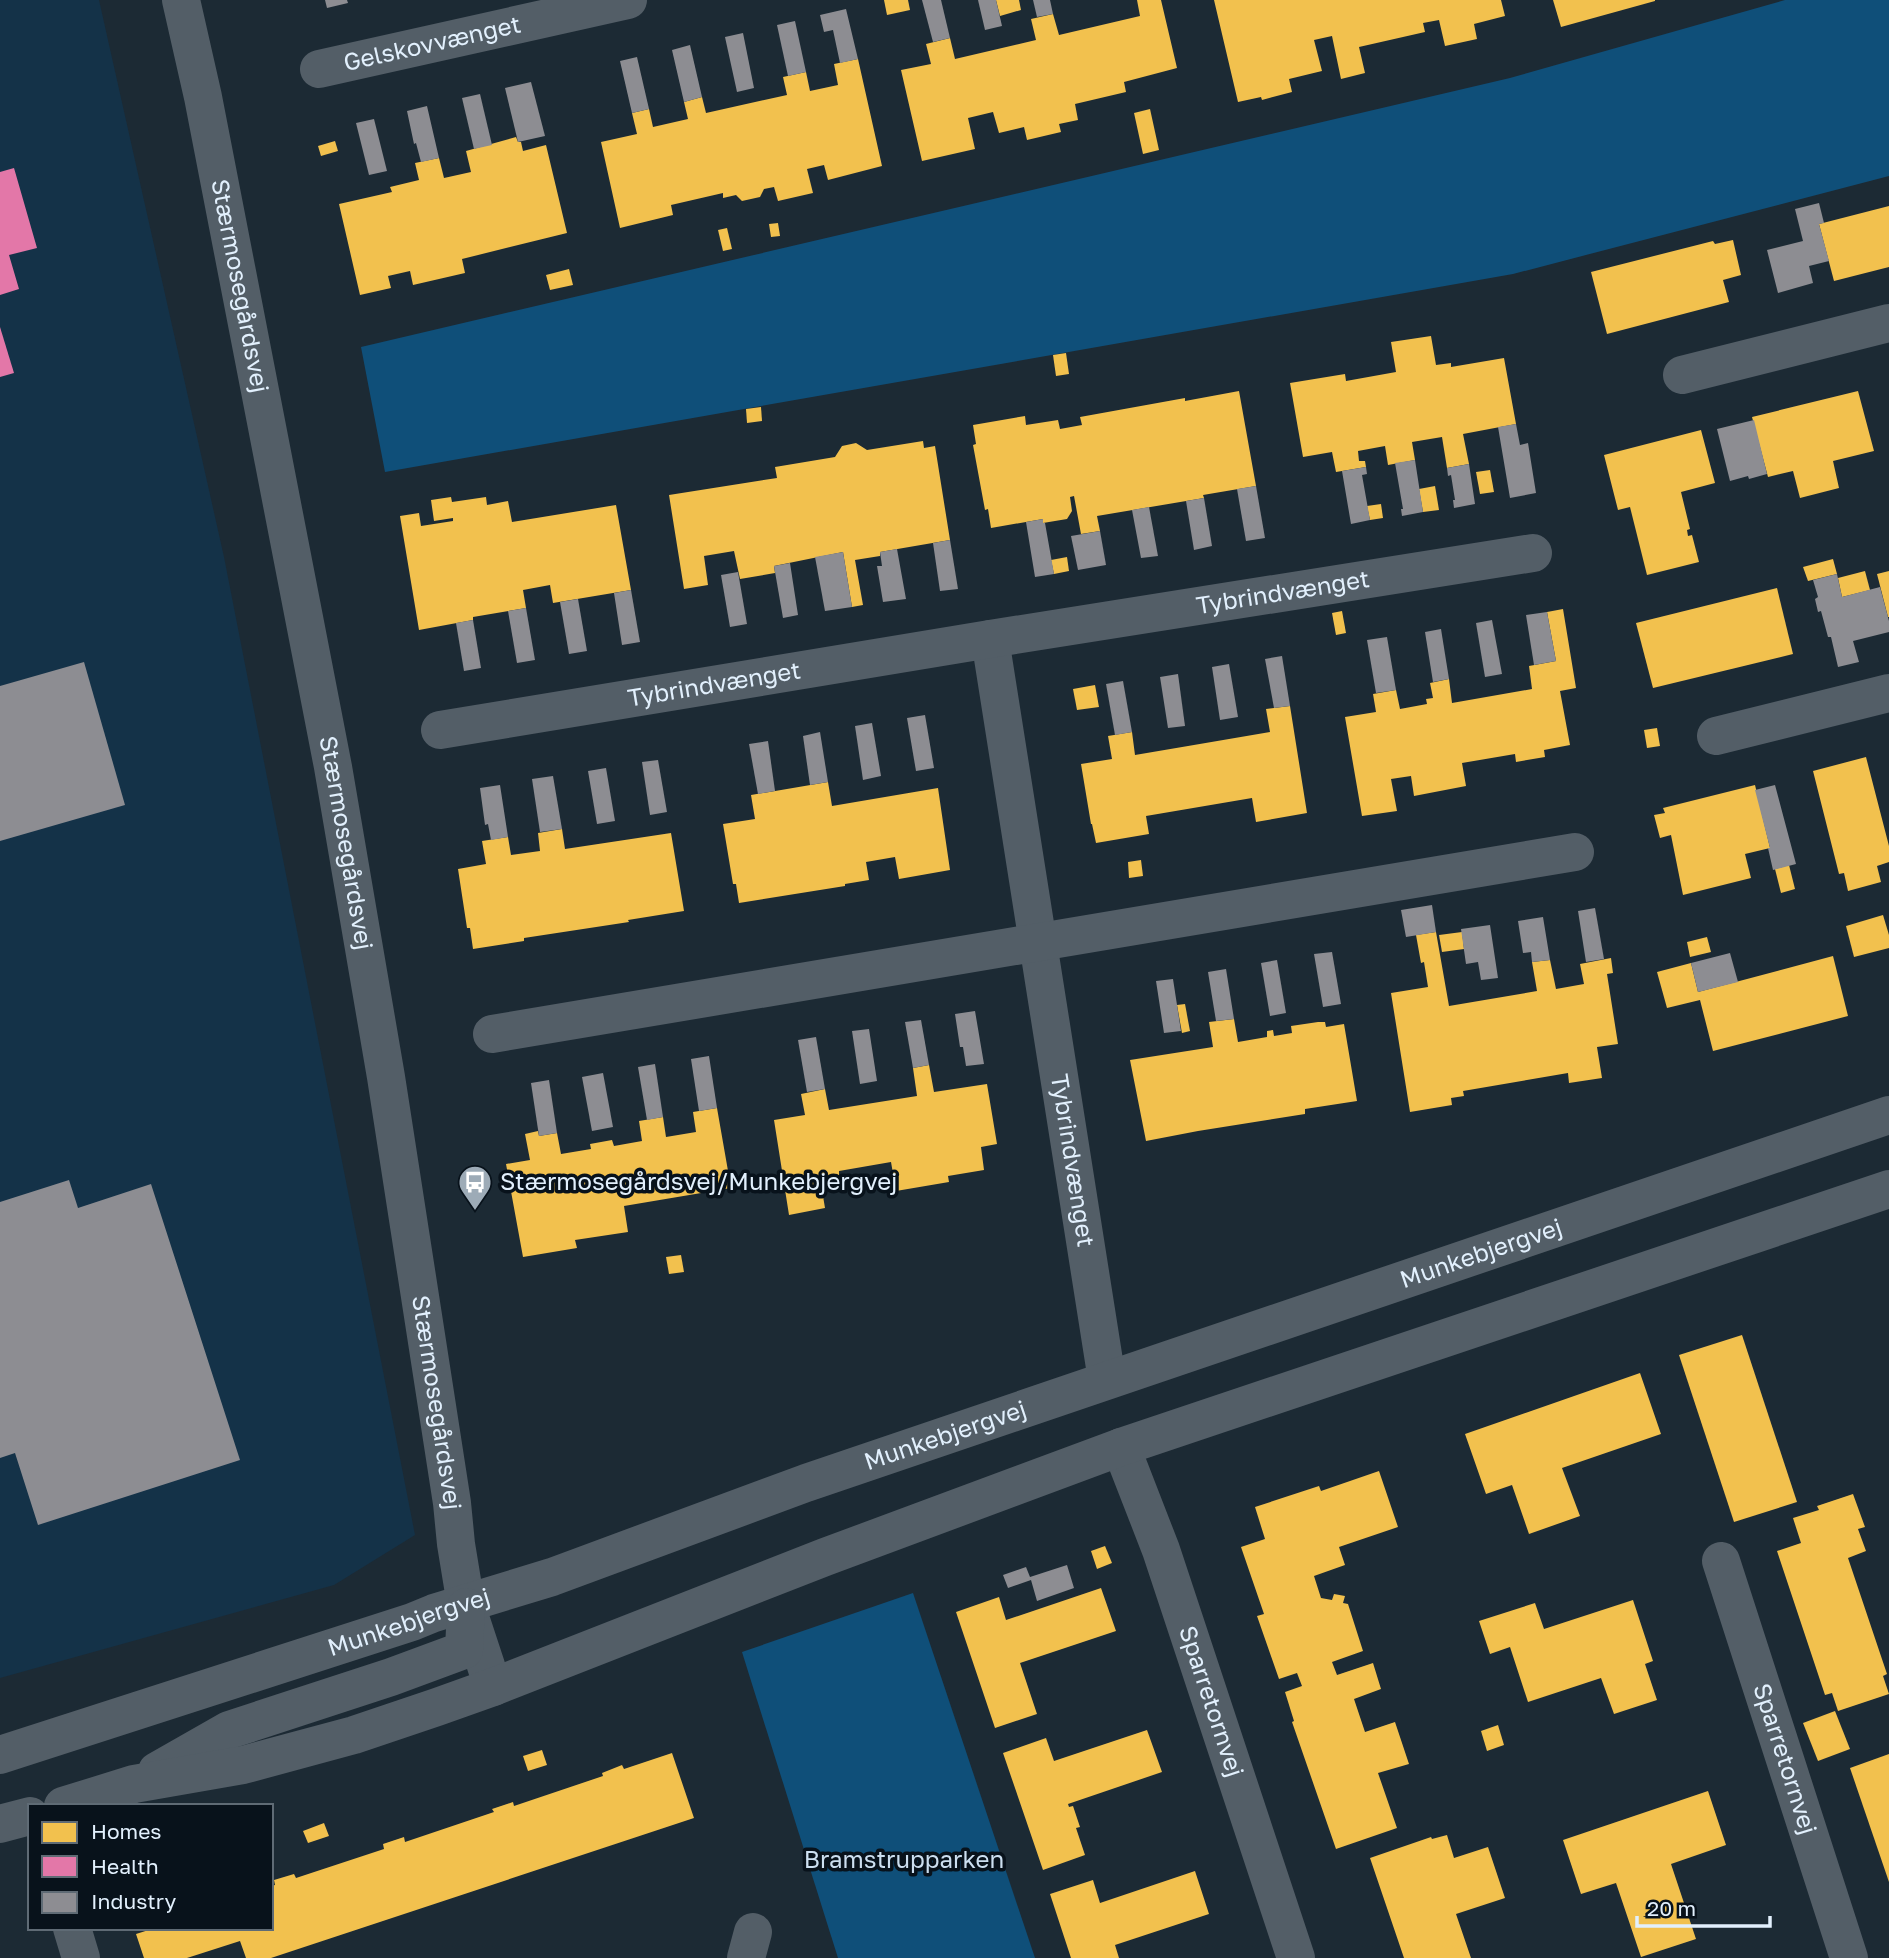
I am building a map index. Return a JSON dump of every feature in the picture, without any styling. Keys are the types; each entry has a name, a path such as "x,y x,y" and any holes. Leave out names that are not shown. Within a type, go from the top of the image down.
{"street":[{"name":"Stærmosegårdsvej","path":"181,0 203,97 334,767 390,1104 466,1605 493,1687"},
{"name":"Gelskovvænget","path":"319,69 628,0"},
{"path":"1682,376 1889,323"},
{"name":"Tybrindvænget","path":"440,730 1533,553"},
{"name":"Tybrindvænget","path":"990,639 1107,1380"},
{"path":"1716,736 1889,693"},
{"path":"492,1034 1575,852"},
{"name":"Munkebjergvej","path":"0,1755 552,1577 806,1483 1889,1115"},
{"path":"69,1804 134,1784 243,1765 354,1735 493,1687 825,1557 1122,1447 1889,1189"},
{"name":"Sparretornvej","path":"1122,1447 1161,1550 1296,1958"},
{"name":"Sparretornvej","path":"1721,1561 1849,1958"},
{"path":"134,1784 229,1730 464,1650 466,1605"},
{"path":"0,1824 28,1817"},
{"path":"73,1930 81,1958"}],"shaded area":[{"path":"0,0 99,0 224,557 415,1535 334,1585 0,1678"}],"green space":[{"path":"1785,0 1889,0 1889,176 1513,274 385,472 361,347 1510,78"},
{"name":"Bramstrupparken","path":"913,1593 1035,1958 838,1958 742,1652"}],"building: Homes":[{"path":"884,0 908,0 910,10 887,15"},
{"path":"996,0 1019,0 1021,10 1000,16"},
{"path":"1137,0 1161,0 1177,68 1124,82 1126,92 1075,104 1078,120 1059,124 1061,132 1027,140 1024,127 999,133 993,112 968,118 975,149 922,161 901,70 931,64 926,44 950,38 955,59 1036,40 1031,19 1053,14 1059,35 1140,16"},
{"path":"1214,0 1501,0 1505,16 1474,24 1477,39 1445,46 1439,20 1423,23 1425,32 1359,47 1365,73 1341,79 1332,36 1314,40 1322,71 1289,79 1292,92 1262,100 1261,97 1238,102"},
{"path":"1553,0 1655,0 1655,1 1561,27"},
{"path":"858,59 882,166 828,180 824,165 807,169 813,193 778,201 774,187 764,189 760,197 742,201 736,195 723,198 723,193 671,205 673,215 620,228 601,142 637,134 632,113 649,109 653,127 688,119 684,102 702,97 706,113 787,95 783,77 806,72 810,91 838,85 834,64"},
{"path":"1150,109 1159,150 1143,154 1134,113"},
{"path":"516,137 518,142 521,142 523,151 546,145 567,233 462,259 465,273 413,285 410,271 388,276 391,288 360,295 339,204 392,192 390,187 419,180 415,163 439,158 444,178 471,172 466,151"},
{"path":"335,141 338,151 321,156 318,146"},
{"path":"1889,206 1889,267 1834,281 1819,224"},
{"path":"778,223 780,236 771,237 769,224"},
{"path":"727,228 732,249 723,251 718,230"},
{"path":"1733,240 1741,275 1723,280 1729,302 1607,334 1591,272 1713,241 1715,244"},
{"path":"569,269 573,285 550,290 546,275"},
{"path":"1431,336 1436,365 1451,363 1451,367 1504,358 1516,424 1463,434 1469,464 1447,468 1442,437 1412,442 1415,460 1388,465 1385,446 1358,451 1359,461 1365,461 1366,467 1336,472 1332,452 1303,457 1290,383 1345,374 1346,381 1396,372 1391,342"},
{"path":"1066,353 1069,374 1056,376 1053,355"},
{"path":"1239,391 1256,486 1203,495 1204,498 1097,516 1100,531 1081,534 1074,496 1070,497 1072,511 1067,519 1043,523 1043,519 991,528 973,445 976,444 973,425 1025,416 1026,425 1058,420 1060,429 1082,425 1080,417"},
{"path":"1858,391 1874,451 1833,461 1839,488 1800,498 1793,471 1768,477 1752,417"},
{"path":"761,407 762,421 747,423 746,409"},
{"path":"1701,430 1715,483 1681,492 1690,529 1687,530 1688,536 1692,535 1699,562 1647,575 1630,507 1618,510 1604,455"},
{"path":"923,441 924,448 935,446 950,540 880,552 880,556 855,560 863,605 852,607 843,552 774,566 775,573 740,579 734,551 704,556 708,585 684,589 669,495 777,478 775,467 835,457 842,446 856,443 867,450"},
{"path":"1490,470 1494,492 1480,494 1476,472"},
{"path":"1435,486 1439,510 1423,512 1419,489"},
{"path":"451,497 452,502 486,497 487,505 508,501 512,522 616,505 631,590 553,603 550,585 523,590 526,608 419,630 400,516 419,513 421,526 453,521 453,518 434,521 431,500"},
{"path":"1381,504 1383,518 1370,520 1367,506"},
{"path":"1067,557 1069,571 1054,574 1051,560"},
{"path":"1833,559 1837,574 1808,581 1803,567"},
{"path":"1865,571 1870,590 1842,597 1838,578"},
{"path":"1889,571 1889,617 1888,617 1877,574"},
{"path":"1777,588 1793,654 1653,688 1636,623"},
{"path":"1563,609 1576,688 1560,691 1570,745 1544,750 1545,757 1516,762 1515,754 1462,763 1466,786 1414,796 1411,776 1391,779 1397,811 1362,816 1345,717 1376,712 1373,694 1396,690 1400,709 1427,704 1426,699 1433,698 1430,683 1449,679 1452,703 1532,689 1529,666 1556,661 1547,612"},
{"path":"1342,611 1346,633 1336,635 1332,613"},
{"path":"1095,685 1099,707 1077,710 1073,689"},
{"path":"1290,706 1307,813 1256,822 1252,798 1146,816 1149,834 1096,843 1081,764 1112,759 1108,736 1132,732 1135,755 1270,732 1266,709"},
{"path":"1657,728 1660,746 1647,748 1644,730"},
{"path":"1866,757 1889,846 1889,862 1877,866 1881,882 1848,891 1844,873 1839,874 1813,771"},
{"path":"828,782 832,806 938,788 950,870 899,879 895,857 866,862 869,880 739,903 736,884 733,884 723,824 755,819 751,795"},
{"path":"1755,785 1770,848 1745,854 1751,878 1683,895 1671,835 1660,838 1654,815 1665,813 1663,808"},
{"path":"562,829 565,849 671,833 684,911 473,949 458,869 486,864 482,841 508,837 511,855 540,851 538,833"},
{"path":"1141,860 1143,876 1129,878 1128,862"},
{"path":"1789,865 1795,889 1781,893 1775,869"},
{"path":"1883,915 1889,935 1889,948 1854,957 1846,926"},
{"path":"1436,932 1449,1006 1537,991 1532,962 1550,960 1556,989 1584,984 1580,964 1611,958 1613,973 1607,974 1618,1044 1597,1047 1602,1078 1569,1083 1568,1073 1463,1091 1464,1096 1451,1098 1452,1105 1410,1112 1391,993 1428,987 1416,935"},
{"path":"1462,932 1464,949 1442,952 1439,935"},
{"path":"1707,937 1711,952 1690,957 1687,942"},
{"path":"1833,956 1848,1016 1713,1051 1700,1000 1667,1008 1657,972 1691,963 1698,992"},
{"path":"1185,1004 1190,1031 1182,1033 1177,1005"},
{"path":"1234,1019 1238,1042 1267,1037 1267,1031 1273,1030 1274,1036 1292,1033 1291,1026 1318,1022 1325,1022 1326,1027 1344,1024 1357,1101 1305,1109 1305,1114 1146,1141 1130,1060 1213,1047 1209,1022"},
{"path":"929,1065 934,1092 987,1084 997,1144 981,1147 984,1170 948,1176 949,1182 896,1191 891,1162 839,1171 839,1175 820,1178 825,1208 789,1215 774,1120 805,1115 801,1094 825,1089 829,1110 917,1096 913,1068"},
{"path":"717,1108 731,1188 624,1206 628,1232 575,1240 577,1248 523,1257 506,1164 530,1160 525,1134 538,1131 539,1136 557,1133 561,1154 591,1149 590,1144 612,1140 614,1146 642,1141 639,1121 663,1117 666,1137 696,1132 693,1112"},
{"path":"681,1255 684,1272 669,1274 666,1257"},
{"path":"1742,1335 1797,1502 1734,1522 1679,1355"},
{"path":"1640,1373 1661,1434 1562,1468 1580,1516 1529,1534 1512,1485 1486,1494 1465,1434"},
{"path":"1379,1471 1398,1527 1339,1547 1345,1565 1314,1576 1321,1598 1332,1600 1334,1594 1345,1596 1343,1603 1348,1604 1363,1651 1332,1662 1337,1675 1373,1663 1381,1689 1354,1699 1365,1732 1395,1722 1409,1764 1378,1773 1397,1828 1336,1849 1292,1722 1294,1721 1285,1692 1302,1686 1297,1673 1279,1679 1257,1616 1264,1614 1241,1547 1265,1539 1255,1507 1319,1486 1321,1491"},
{"path":"1853,1494 1865,1527 1858,1529 1866,1551 1848,1558 1887,1674 1883,1676 1889,1694 1838,1711 1832,1693 1825,1695 1777,1551 1801,1543 1793,1518 1819,1510 1817,1506"},
{"path":"1105,1546 1112,1563 1097,1569 1091,1551"},
{"path":"1101,1588 1116,1631 1020,1663 1037,1714 995,1728 956,1612 999,1597 1006,1620"},
{"path":"1633,1600 1653,1661 1645,1664 1657,1700 1614,1714 1601,1678 1528,1702 1510,1647 1490,1654 1479,1621 1535,1603 1544,1629"},
{"path":"1835,1711 1850,1749 1818,1761 1803,1723"},
{"path":"1498,1725 1504,1745 1487,1751 1481,1731"},
{"path":"1147,1730 1162,1772 1068,1804 1069,1807 1073,1806 1080,1827 1076,1828 1085,1855 1043,1870 1003,1753 1046,1738 1054,1761"},
{"path":"542,1750 547,1765 528,1771 523,1756"},
{"path":"672,1753 694,1818 271,1958 246,1958 240,1941 187,1958 144,1958 136,1934 149,1930 273,1930 274,1880 294,1874 296,1878 384,1849 383,1844 404,1837 405,1842 494,1812 492,1809 513,1802 514,1806 603,1776 602,1773 622,1765 624,1769"},
{"path":"1889,1754 1889,1882 1850,1768"},
{"path":"1708,1791 1726,1845 1671,1864 1696,1939 1641,1957 1616,1883 1581,1894 1563,1840"},
{"path":"324,1823 329,1836 308,1843 303,1831"},
{"path":"1447,1835 1454,1858 1488,1847 1505,1898 1456,1914 1471,1958 1404,1958 1370,1858 1431,1837 1432,1839"},
{"path":"1195,1871 1209,1914 1115,1945 1119,1958 1071,1958 1050,1894 1093,1880 1100,1903"}],"building: Health":[{"path":"14,168 37,248 9,255 19,289 0,295 0,172"},
{"path":"0,327 14,373 0,377"}],"building: Industry":[{"path":"325,0 347,0 348,3 327,8"},
{"path":"922,0 941,0 950,38 933,42"},
{"path":"978,0 996,0 1002,26 985,30"},
{"path":"1033,0 1050,0 1053,14 1037,17"},
{"path":"846,9 858,59 840,63 833,30 824,32 820,15"},
{"path":"795,21 806,72 788,76 777,25"},
{"path":"743,33 754,88 737,92 725,37"},
{"path":"690,45 702,97 684,102 672,50"},
{"path":"637,57 649,109 632,113 620,61"},
{"path":"531,82 545,136 518,142 505,88"},
{"path":"480,94 492,145 474,149 462,98"},
{"path":"427,106 439,158 421,162 407,111"},
{"path":"374,119 387,171 369,175 356,123"},
{"path":"1819,203 1824,223 1819,224 1829,261 1809,266 1813,283 1778,293 1767,250 1803,241 1795,209"},
{"path":"1754,420 1767,474 1730,481 1717,429"},
{"path":"1516,424 1520,445 1528,443 1536,493 1510,498 1498,427"},
{"path":"1415,460 1423,512 1402,516 1395,463"},
{"path":"1469,464 1475,504 1454,508 1451,475 1448,476 1447,468"},
{"path":"1366,467 1367,474 1362,475 1370,520 1351,524 1342,471"},
{"path":"1256,486 1265,538 1246,541 1237,489"},
{"path":"1204,498 1212,546 1194,550 1186,501"},
{"path":"1149,507 1158,556 1141,558 1132,510"},
{"path":"1043,519 1054,574 1035,577 1026,522"},
{"path":"1100,531 1106,565 1078,570 1071,536"},
{"path":"950,540 958,589 940,591 933,543"},
{"path":"897,549 906,599 883,602 877,566 882,566 880,552"},
{"path":"843,552 852,607 825,611 815,557"},
{"path":"790,563 798,615 783,618 774,566"},
{"path":"738,572 747,624 730,627 721,575"},
{"path":"1837,574 1842,597 1880,587 1889,621 1889,632 1853,641 1859,662 1838,667 1831,637 1828,637 1821,611 1818,612 1815,599 1818,597 1813,580"},
{"path":"631,590 640,642 622,645 614,593"},
{"path":"578,599 587,651 569,654 560,602"},
{"path":"526,608 535,660 517,663 508,611"},
{"path":"1547,612 1556,661 1534,665 1526,615"},
{"path":"473,620 481,668 464,671 456,623"},
{"path":"1492,620 1502,674 1485,677 1476,623"},
{"path":"1441,629 1449,679 1433,682 1425,632"},
{"path":"1387,637 1396,690 1376,693 1367,640"},
{"path":"1282,656 1290,706 1274,708 1265,659"},
{"path":"84,662 125,805 0,841 0,686"},
{"path":"1229,664 1238,717 1220,720 1212,667"},
{"path":"1178,674 1185,726 1168,728 1160,677"},
{"path":"1123,681 1132,732 1115,735 1106,684"},
{"path":"925,715 934,768 916,771 907,718"},
{"path":"872,723 881,776 863,780 855,726"},
{"path":"820,732 828,782 810,785 803,736"},
{"path":"768,741 775,791 758,794 749,744"},
{"path":"658,760 667,812 650,815 642,762"},
{"path":"606,768 615,821 597,824 588,771"},
{"path":"553,776 562,829 540,832 532,779"},
{"path":"500,785 508,837 491,840 488,824 485,825 480,788"},
{"path":"1775,785 1796,864 1773,870 1755,790"},
{"path":"1432,905 1436,932 1406,937 1401,910"},
{"path":"1595,908 1604,959 1586,962 1578,911"},
{"path":"1543,917 1550,960 1532,962 1531,952 1523,953 1518,921"},
{"path":"1490,925 1498,978 1481,980 1478,962 1466,964 1461,929"},
{"path":"1332,952 1341,1004 1323,1007 1314,954"},
{"path":"1730,953 1738,982 1698,992 1691,963"},
{"path":"1277,960 1286,1013 1270,1016 1261,963"},
{"path":"1226,969 1234,1019 1216,1021 1208,972"},
{"path":"1173,979 1181,1031 1164,1033 1156,981"},
{"path":"975,1011 984,1064 966,1066 955,1014"},
{"path":"921,1020 929,1065 913,1068 905,1022"},
{"path":"869,1029 877,1081 860,1084 852,1031"},
{"path":"816,1037 825,1089 807,1092 798,1040"},
{"path":"709,1056 717,1108 699,1111 691,1059"},
{"path":"655,1064 663,1117 647,1120 638,1067"},
{"path":"603,1073 613,1127 592,1131 582,1077"},
{"path":"549,1080 557,1133 539,1136 531,1083"},
{"path":"69,1180 78,1208 151,1184 240,1460 38,1525 15,1453 0,1458 0,1202"},
{"path":"1067,1565 1074,1588 1037,1601 1031,1580 1008,1588 1003,1575 1026,1567 1030,1577"}],"place":[{"name":"Stærmosegårdsvej/Munkebjergvej","path":"475,1212"}]}
